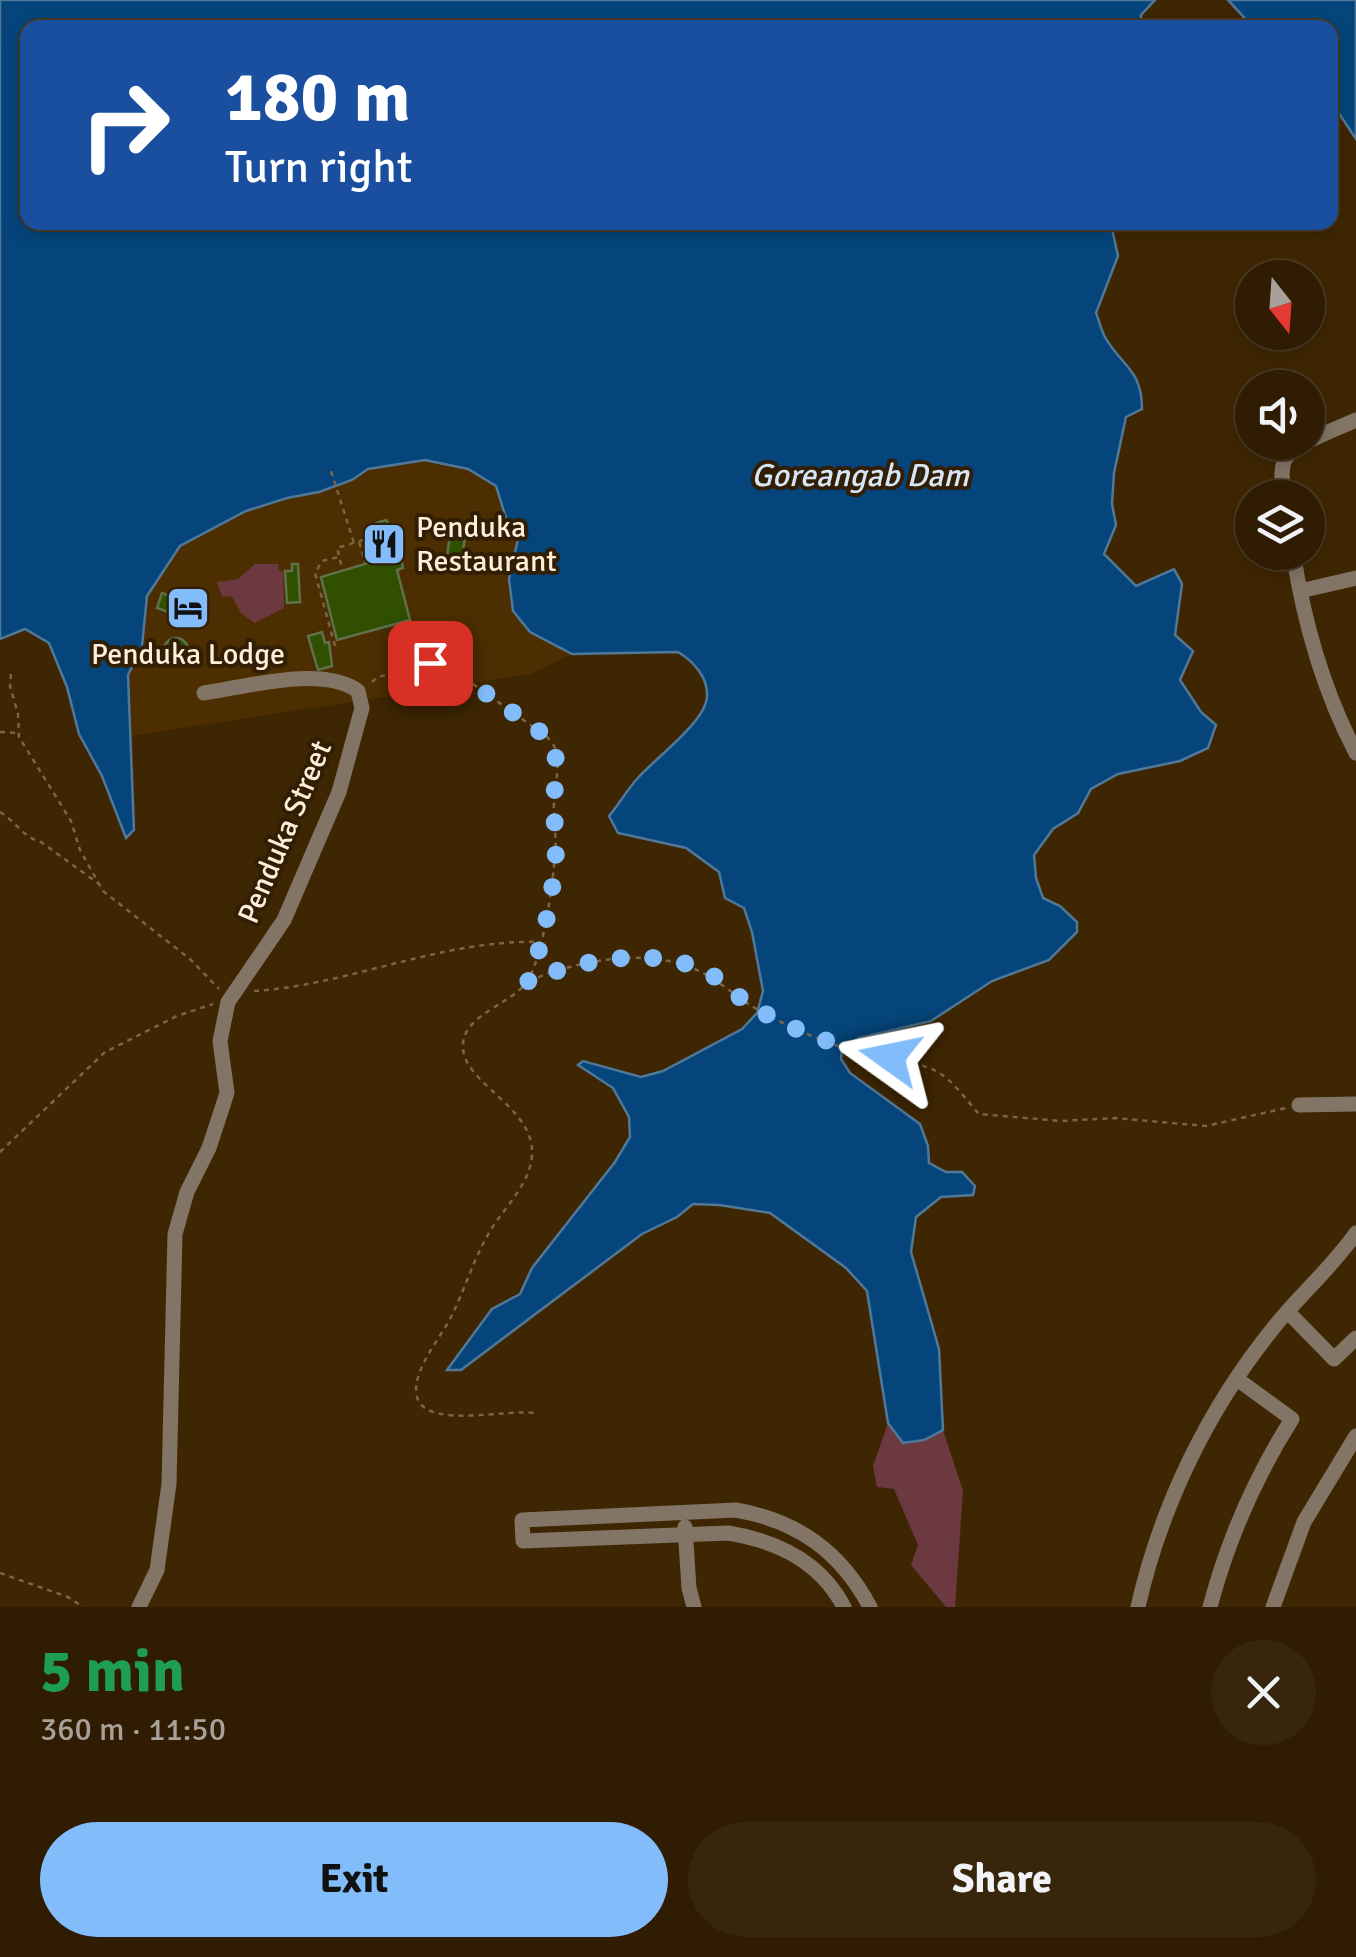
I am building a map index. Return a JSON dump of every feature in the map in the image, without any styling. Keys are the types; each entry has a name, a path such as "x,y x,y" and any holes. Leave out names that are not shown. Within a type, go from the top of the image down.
{"street":[{"path":"1283,480 1285,458 1356,420"},
{"path":"1296,570 1307,628 1325,685 1356,753"},
{"path":"1300,591 1356,578"},
{"path":"204,693 308,679 344,681 358,691"},
{"name":"Penduka Street","path":"140,1607 157,1570 169,1484 175,1234 187,1192 209,1148 227,1093 220,1040 228,1002 284,920 340,792 362,708 358,691"},
{"path":"1299,1105 1356,1104"},
{"path":"1147,1607 1138,1606 1148,1562 1197,1445 1237,1379 1288,1312 1332,1268 1356,1233"},
{"path":"1288,1312 1334,1359 1356,1338"},
{"path":"1210,1607 1240,1513 1264,1463 1292,1419 1237,1379"},
{"path":"1274,1607 1304,1522 1356,1436"},
{"path":"844,1607 823,1576 786,1549 758,1538 728,1534 523,1541 522,1520 736,1510 765,1515 797,1528 845,1566 870,1607"},
{"path":"686,1512 689,1588 694,1607"}],"path":[{"path":"331,471 366,564"},
{"path":"343,570 337,548 370,538"},
{"path":"335,646 315,573 322,561 339,557"},
{"path":"358,691 378,677 430,663 456,672 546,736 555,747 556,854 541,942 528,982"},
{"path":"11,674 18,733 71,821 80,850 100,885 115,902 136,913 190,959 228,1002"},
{"path":"0,732 18,733"},
{"path":"0,812 14,820 32,840 41,842 100,885"},
{"path":"0,1152 104,1052 176,1016 255,991 279,991 426,956 514,941 541,942"},
{"path":"534,1413 515,1410 446,1416 424,1408 416,1388 418,1376 454,1312 491,1230 530,1170 532,1150 526,1130 514,1110 468,1063 463,1048 466,1036 474,1022 528,982 549,972 592,963 664,960 708,973 752,1006 848,1050 890,1057 939,1072 979,1114 1060,1121 1114,1118 1206,1126 1299,1105"},
{"path":"0,1573 68,1597 84,1607"}],"shaded area":[{"path":"425,460 468,469 496,487 518,539 509,579 530,632 572,654 531,674 131,736 128,675 142,646 147,596 180,546 246,511 319,492 352,480 368,469"},
{"path":"255,564 278,564 283,572 284,608 255,623 241,613 232,596 222,597 217,582 238,579"},
{"path":"888,1423 903,1443 924,1440 943,1430 963,1491 955,1607 946,1607 911,1565 918,1545 894,1489 877,1487 873,1466"}],"water":[{"name":"Goreangab Dam","path":"0,0 1155,0 1141,20 20,20 20,230 1112,230 1118,256 1096,313 1105,337 1139,385 1142,409 1126,417 1114,473 1112,504 1116,525 1104,554 1136,586 1174,569 1182,584 1175,635 1193,651 1180,680 1201,712 1216,725 1208,748 1180,761 1118,774 1091,789 1078,813 1053,829 1034,855 1043,898 1060,906 1077,922 1077,932 1049,960 992,981 931,1021 859,1038 842,1050 841,1059 850,1073 920,1124 929,1163 946,1172 962,1172 975,1186 973,1195 941,1197 916,1217 911,1252 939,1349 943,1430 924,1440 903,1443 888,1423 867,1291 846,1268 770,1213 719,1205 693,1204 677,1217 642,1234 461,1370 447,1370 492,1309 520,1294 532,1268 630,1137 629,1117 613,1088 578,1065 583,1061 641,1077 663,1071 742,1029 757,1013 763,991 744,908 725,898 719,872 686,848 618,833 609,816 637,779 698,717 707,696 702,676 678,652 572,654 530,632 513,611 509,579 518,539 506,518 496,486 468,469 425,460 368,469 352,480 319,492 246,511 180,546 147,596 142,646 128,675 134,830 126,838 102,776 79,734 67,687 49,643 25,629 0,639"},
{"path":"1228,0 1356,0 1356,139 1338,112 1338,20 1247,20"}],"building":[{"path":"386,520 396,533 403,568 397,570 410,620 337,640 321,577 372,562 368,545 374,524"},
{"path":"450,535 465,537 462,558 447,556"},
{"path":"292,564 298,564 300,602 287,603 285,571 292,571"},
{"path":"162,593 196,605 191,620 157,608"},
{"path":"322,632 325,643 329,642 332,666 318,670 308,636"},
{"path":"176,638 185,641 185,659 176,662 167,659 164,650 167,641"}],"place":[{"name":"Penduka Restaurant","path":"384,544"},
{"name":"Penduka Lodge","path":"188,608"}],"route":[{"path":"430,663 456,672 546,736 555,747 556,854 538,958 528,982 549,972 592,963 664,960 708,973 752,1006 848,1050 890,1057"}]}
